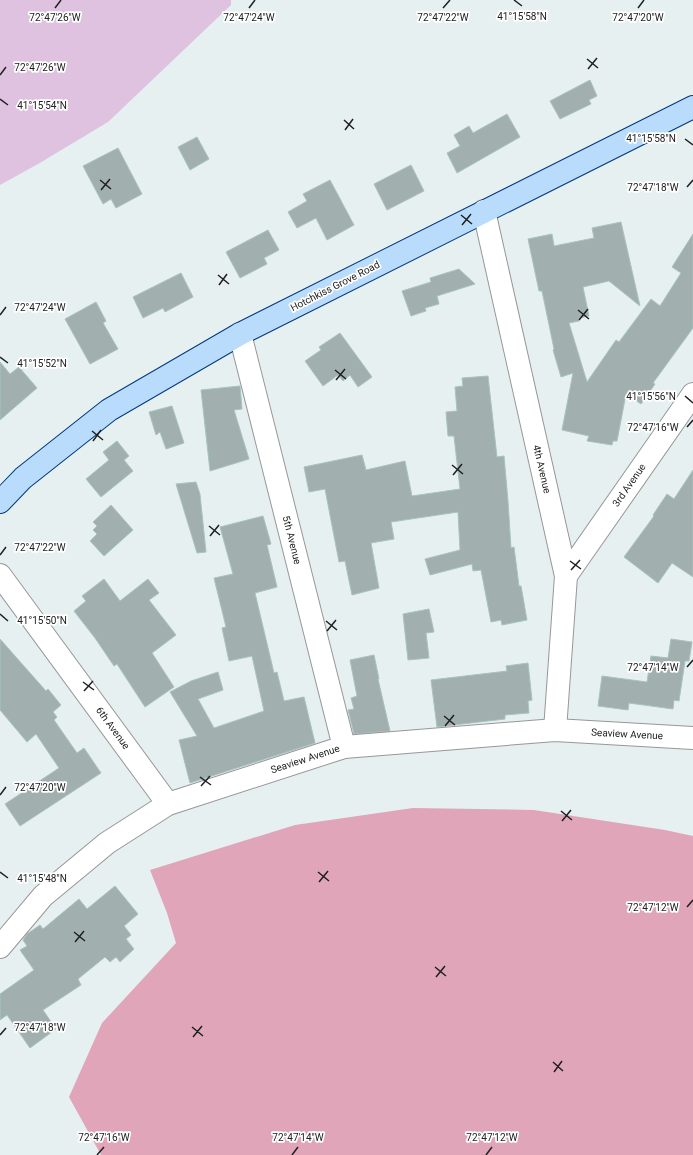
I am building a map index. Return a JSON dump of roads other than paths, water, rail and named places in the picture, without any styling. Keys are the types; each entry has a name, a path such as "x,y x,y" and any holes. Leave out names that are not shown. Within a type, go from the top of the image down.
{"main road":[{"name":"Hotchkiss Grove Road","path":"0,502 23,478 109,410 240,334 693,107"}],"street":[{"name":"4th Avenue","path":"484,211 566,576 555,730"},
{"name":"5th Avenue","path":"240,334 344,747"},
{"name":"3rd Avenue","path":"566,576 693,394"},
{"name":"6th Avenue","path":"0,575 168,804"},
{"name":"Seaview Avenue","path":"0,947 43,896 107,843 168,804 344,747 555,730 693,738"}]}
